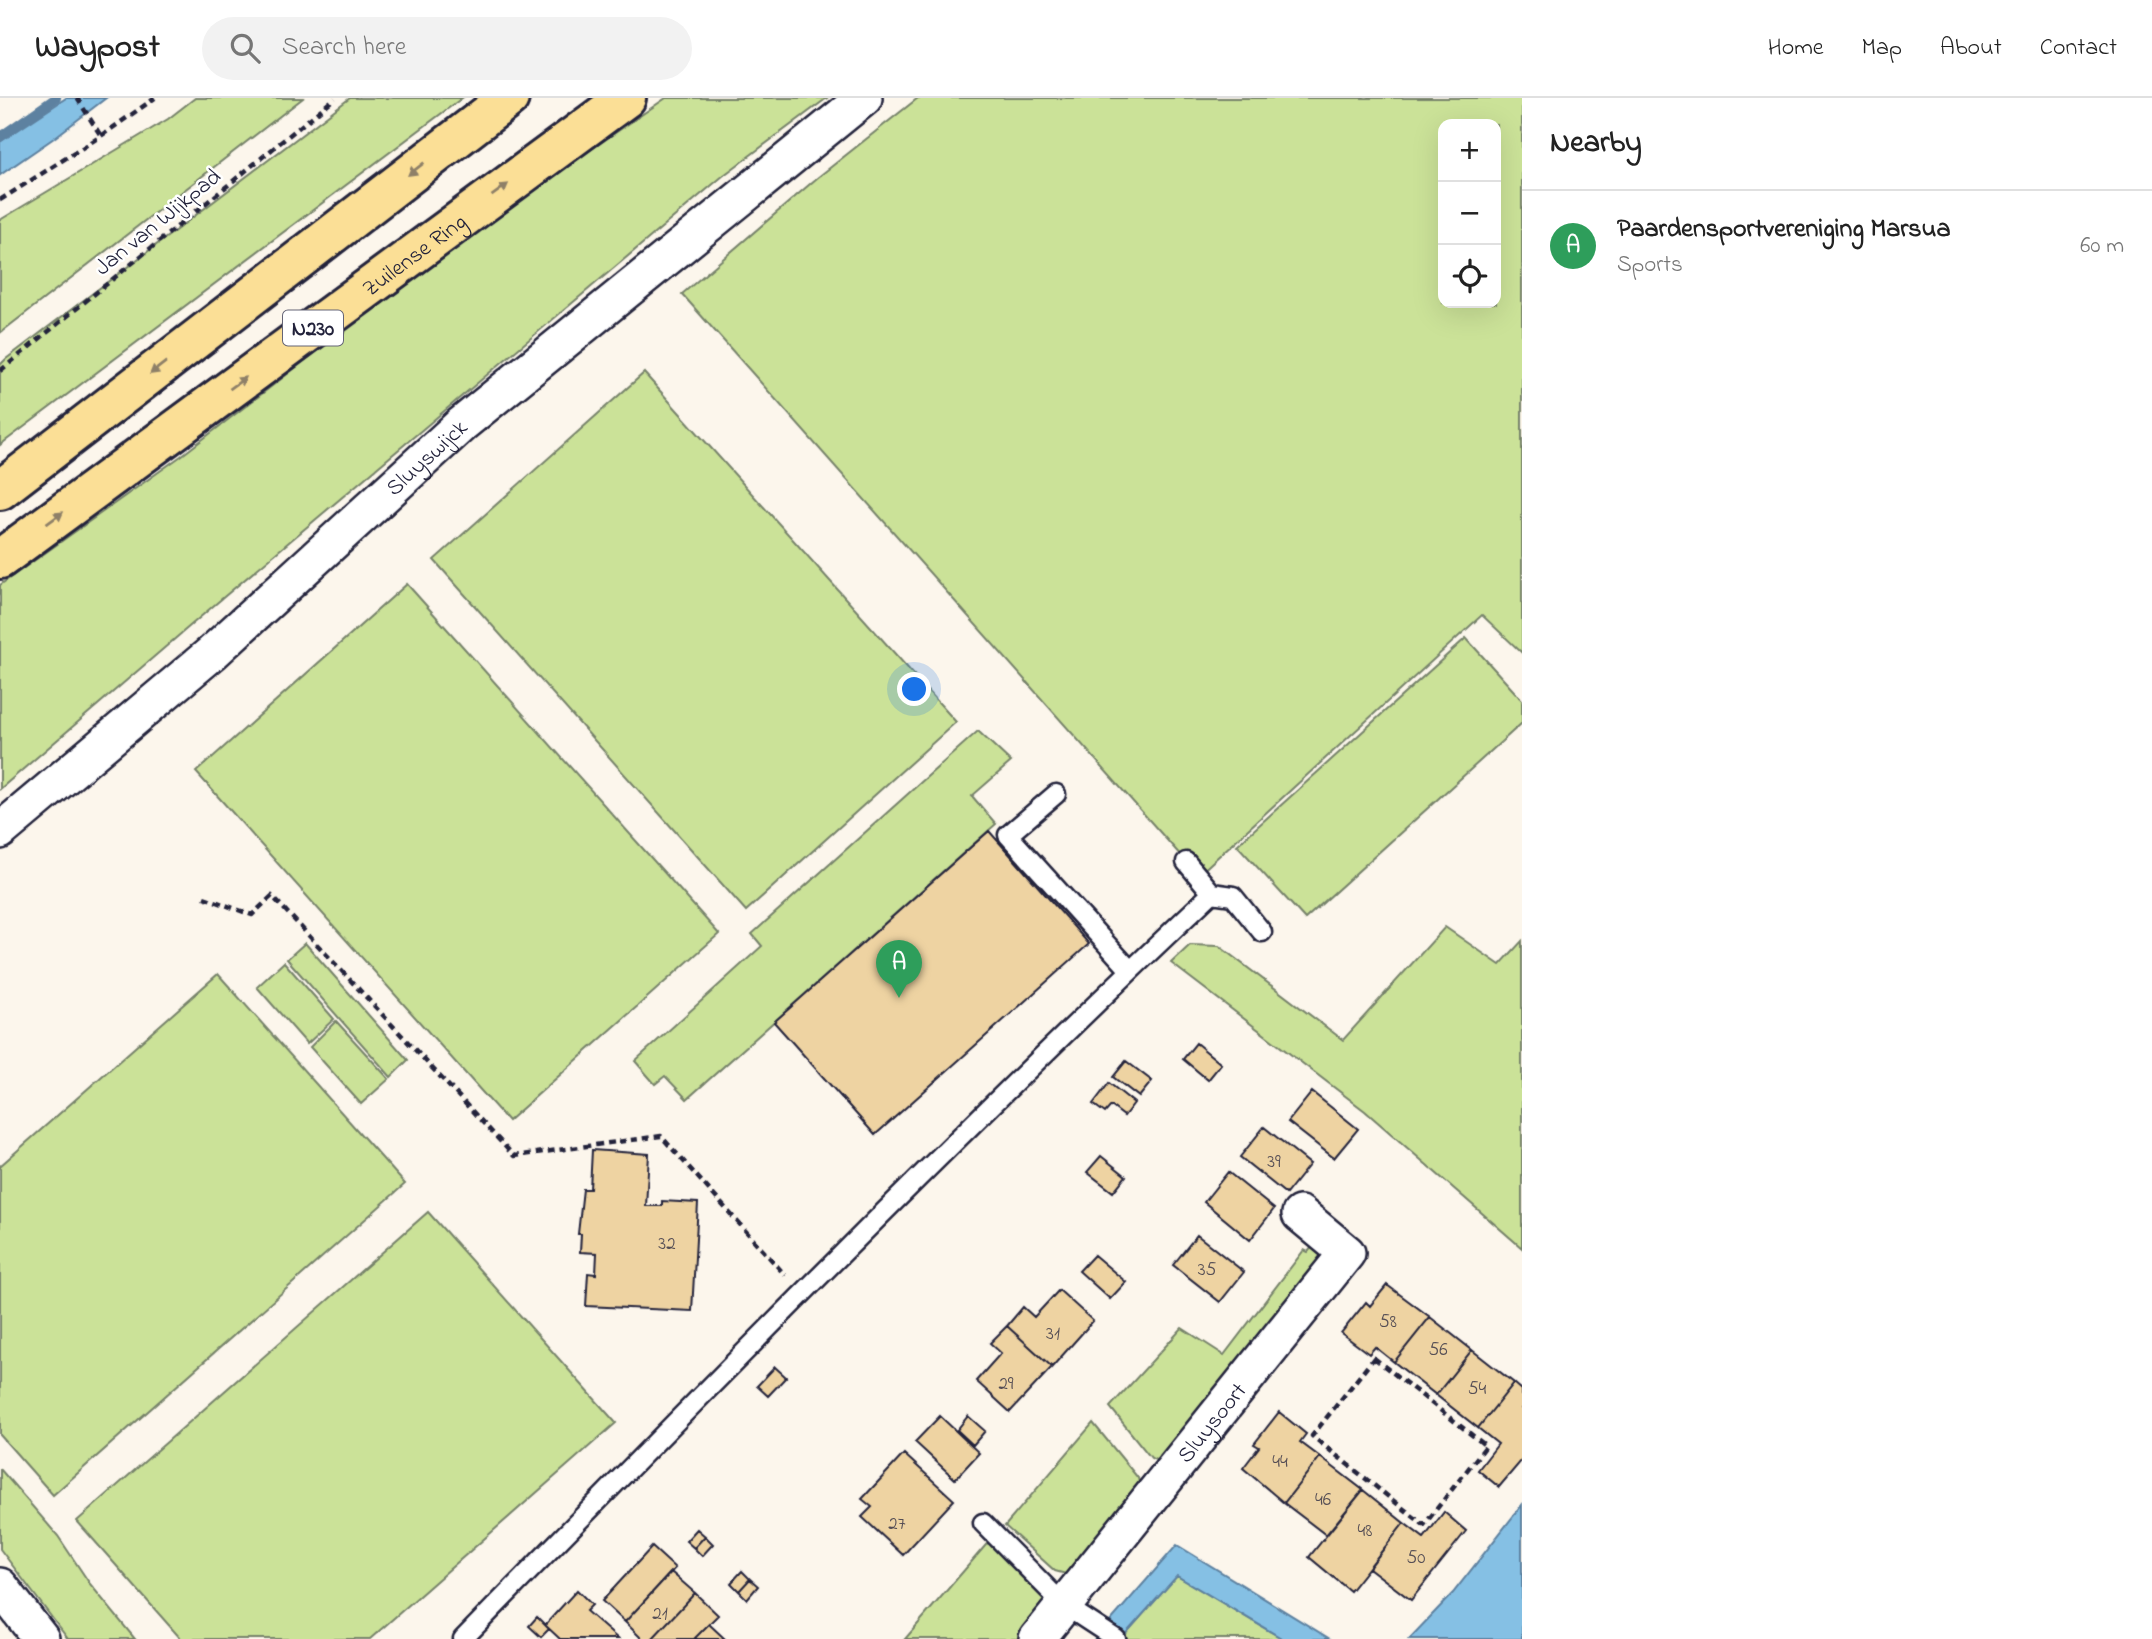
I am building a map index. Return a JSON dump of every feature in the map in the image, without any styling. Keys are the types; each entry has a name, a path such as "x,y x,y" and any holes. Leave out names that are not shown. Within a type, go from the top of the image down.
{"main road":[{"name":"N230","path":"0,490 509,98"},
{"name":"Zuilense Ring","path":"0,559 626,98"}],"street":[{"name":"Sluyswijck","path":"0,831 212,653 462,425 864,98"},
{"name":"Sluysoort","path":"1037,1639 1347,1253 1300,1214"},
{"path":"0,1586 41,1639"}],"lane":[{"path":"1056,794 1008,835 1130,970"},
{"path":"1186,862 1212,893 1234,896 1262,932"},
{"path":"463,1639 801,1293 1212,893"},
{"path":"983,1523 1064,1605 1116,1639"}],"path":[{"path":"77,98 101,136"},
{"path":"0,200 155,98"},
{"name":"Jan van Wijkpad","path":"0,371 335,98"},
{"path":"204,897 252,915 272,896 514,1156 661,1136 801,1293"},
{"path":"1374,1358 1486,1446 1454,1487 1423,1525 1312,1436 1374,1358"},
{"path":"1448,1483 1454,1487"}],"green space":[{"path":"195,98 303,98 0,333 0,220 168,119"},
{"path":"350,98 462,98 0,445 0,365 6,359"},
{"path":"666,98 827,98 724,175 0,789 0,585 181,456 481,225"},
{"path":"918,98 1522,98 1522,653 1482,615 1198,875 682,294 817,178"},
{"path":"644,373 956,722 746,911 434,560"},
{"path":"407,584 719,934 508,1121 196,772"},
{"path":"1466,638 1522,700 1522,723 1305,919 1237,845"},
{"path":"978,731 1011,762 972,796 996,824 687,1099 665,1076 655,1084 635,1061 762,946 752,934"},
{"path":"1445,927 1500,965 1522,941 1522,1248 1365,1111 1171,963 1190,945 1219,946 1343,1040"},
{"path":"305,943 408,1060 391,1077 287,959"},
{"path":"284,962 334,1019 307,1044 257,987"},
{"path":"218,974 405,1184 53,1495 0,1435 0,1166"},
{"path":"336,1021 389,1079 361,1104 310,1047"},
{"path":"428,1212 616,1423 370,1639 181,1639 77,1521"},
{"path":"1313,1246 1324,1254 1158,1461 1151,1458 1110,1407 1182,1328 1224,1355 1304,1250 1308,1252"},
{"path":"1093,1423 1138,1478 1140,1487 1077,1569 1066,1574 1055,1571 1005,1526"},
{"path":"0,1469 58,1536 90,1584 135,1639 68,1639 0,1549"},
{"path":"991,1539 1048,1600 1022,1639 905,1639"},
{"path":"1177,1576 1283,1639 1121,1639"}],"water":[{"path":"66,98 106,98 0,175 0,142"},
{"path":"1522,1505 1522,1639 1409,1639 1453,1593"},
{"path":"1177,1545 1330,1639 1283,1639 1177,1576 1121,1639 1095,1639"}],"building":[{"path":"989,831 1089,944 875,1135 774,1022"},
{"path":"1196,1043 1221,1064 1208,1080 1183,1059"},
{"path":"1126,1061 1152,1081 1139,1097 1113,1077"},
{"path":"1109,1083 1134,1103 1124,1116 1111,1106 1105,1113 1093,1104"},
{"path":"1312,1092 1358,1129 1334,1158 1288,1122"},
{"path":"1264,1127 1310,1164 1286,1194 1240,1157"},
{"path":"592,1150 649,1154 646,1206 662,1206 662,1201 698,1203 692,1311 586,1306 588,1273 596,1274 597,1253 580,1252 581,1234 578,1234 583,1189 590,1189"},
{"path":"1101,1156 1126,1176 1113,1192 1087,1172"},
{"path":"1228,1172 1274,1209 1250,1240 1204,1202"},
{"path":"1197,1235 1244,1272 1220,1302 1173,1265"},
{"path":"1094,1255 1126,1282 1110,1299 1079,1271"},
{"path":"1387,1285 1430,1317 1394,1362 1375,1347 1369,1354 1341,1333 1366,1302 1370,1306"},
{"path":"1059,1290 1093,1321 1052,1367 1007,1326 1023,1307 1034,1317"},
{"path":"1430,1317 1472,1350 1436,1395 1394,1362"},
{"path":"1007,1326 1052,1367 1010,1412 976,1381 1001,1353 990,1343"},
{"path":"1472,1350 1514,1383 1478,1428 1436,1395"},
{"path":"775,1367 786,1377 768,1396 757,1386"},
{"path":"1514,1383 1522,1390 1522,1460 1499,1487 1478,1470 1498,1444 1478,1428"},
{"path":"1279,1412 1306,1434 1300,1442 1320,1457 1284,1503 1243,1468 1259,1447 1254,1444"},
{"path":"940,1416 979,1453 955,1479 915,1442"},
{"path":"968,1416 985,1431 973,1445 957,1430"},
{"path":"904,1454 954,1500 903,1555 862,1517 872,1507 862,1499"},
{"path":"1320,1457 1363,1490 1326,1535 1284,1503"},
{"path":"1363,1490 1404,1523 1350,1591 1309,1557"},
{"path":"1444,1512 1466,1531 1411,1600 1369,1568 1404,1523 1424,1538"},
{"path":"697,1529 705,1536 694,1548 686,1541"},
{"path":"705,1536 713,1544 702,1556 694,1548"},
{"path":"652,1547 675,1568 625,1622 602,1601"},
{"path":"742,1571 750,1579 739,1591 731,1583"},
{"path":"671,1572 695,1593 652,1639 642,1639 625,1622"},
{"path":"750,1579 758,1586 747,1599 739,1591"},
{"path":"577,1590 592,1605 586,1611 618,1639 560,1639 545,1625"},
{"path":"695,1593 718,1615 694,1639 652,1639"},
{"path":"537,1617 549,1629 541,1637 529,1626"},
{"path":"709,1624 725,1639 694,1639"}],"waterway":[{"path":"0,137 56,98"}],"place":[{"name":"Paardensportvereniging Marsua","path":"899,998"}]}
